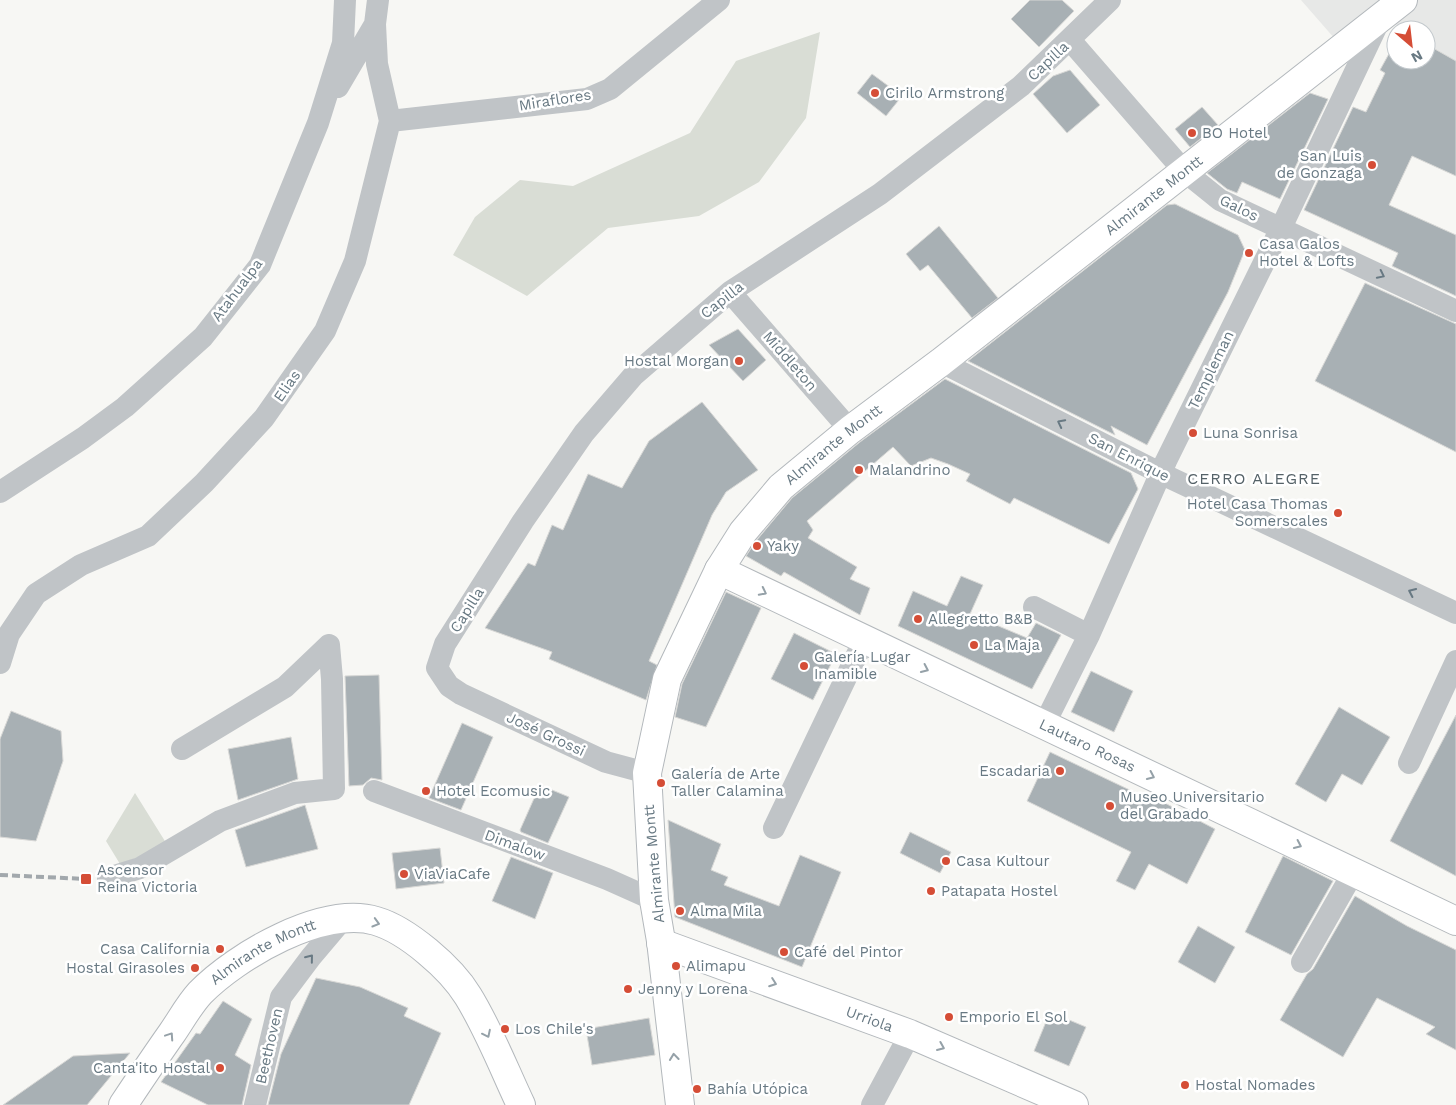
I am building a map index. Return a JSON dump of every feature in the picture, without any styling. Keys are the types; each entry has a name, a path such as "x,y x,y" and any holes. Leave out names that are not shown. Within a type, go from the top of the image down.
{"main road":[{"name":"Almirante Montt","path":"680,1105 662,943 654,900 648,773 667,679 719,570 744,532 781,486 850,430 941,362 1403,0"},
{"name":"Lautaro Rosas","path":"719,570 1456,920"},
{"name":"Almirante Montt","path":"123,1105 200,993 238,960 271,941 344,918 375,921 406,935 437,960 468,995 522,1105"},
{"name":"Urriola","path":"662,943 910,1034 1074,1105"}],"street":[{"name":"Atahualpa","path":"0,492 83,438 125,407 202,337 260,265 322,110 343,43 346,0"},
{"name":"Elias","path":"0,663 9,634 36,594 81,565 148,536 204,483 264,418 325,331 355,261 390,121 377,64 375,24 378,0"},
{"name":"Miraflores","path":"390,121 586,99 610,89 719,0"},
{"name":"Capilla","path":"449,686 437,668 445,644 523,521 584,433 633,376 730,292 904,177 1021,86 1110,0"},
{"name":"Templeman","path":"1044,725 1089,635 1171,452 1281,228 1381,17"},
{"path":"322,110 344,78 375,24"},
{"name":"Galos","path":"1070,40 1184,171 1220,200 1456,312"},
{"name":"Middleton","path":"730,292 850,430"},
{"name":"San Enrique","path":"941,362 1162,474 1456,613"},
{"path":"1034,608 1089,635"},
{"path":"774,828 864,640"},
{"path":"108,878 140,868 220,821 295,793 334,789 332,678 329,646 286,687 182,749"},
{"path":"1408,763 1456,661"},
{"name":"José Grossi","path":"449,686 461,694 606,762 648,773"},
{"name":"Dimalow","path":"374,791 607,879 654,900"},
{"path":"1302,962 1354,871"},
{"name":"Beethoven","path":"255,1105 281,997 310,957 344,918"},
{"path":"872,1105 910,1034"}],"shaded area":[{"path":"1301,0 1382,0 1335,39"},
{"path":"1416,0 1456,0 1456,61 1436,50 1436,20 1390,20"},
{"path":"820,32 806,118 759,182 699,216 608,228 527,296 453,255 475,217 520,180 573,186 690,133 736,61"},
{"path":"135,793 168,846 120,864 106,841"}],"building":[{"path":"1030,0 1062,0 1074,11 1039,47 1011,19"},
{"path":"1436,50 1456,61 1456,176 1412,156 1389,205 1456,235 1456,296 1392,266 1398,253 1304,210 1353,107 1366,112 1385,73 1380,70 1386,59 1386,70 1436,70"},
{"path":"1070,70 1100,105 1067,133 1033,94 1053,76"},
{"path":"872,74 902,96 886,116 857,93"},
{"path":"1310,93 1328,99 1280,199 1242,182 1237,193 1227,189 1207,173"},
{"name":"BO Hotel","path":"1202,107 1218,125 1190,147 1175,129"},
{"path":"1175,204 1238,235 1245,250 1228,292 1147,445 1111,426 1115,435 968,361 1167,205"},
{"path":"939,226 998,298 972,318 928,265 920,271 906,254"},
{"path":"1365,283 1456,324 1456,452 1315,381"},
{"path":"738,329 766,360 743,381 709,345"},
{"path":"945,379 1131,473 1138,489 1109,544 1014,498 1010,504 966,481 970,474 948,464 931,458 911,466 893,447 807,521 813,530 808,538 857,567 850,579 870,588 860,615 784,572 781,576 746,556 792,498 860,442"},
{"path":"702,402 758,470 726,492 712,515 649,661 657,665 646,700 549,659 552,652 485,628 528,563 535,566 552,525 563,530 588,474 622,488 649,441"},
{"path":"961,576 983,585 970,614 1027,638 1036,623 1061,635 1032,689 898,626 913,591 947,606"},
{"path":"726,592 761,608 706,727 675,717 682,684"},
{"name":"Galería Lugar Inamible","path":"794,633 836,654 813,700 771,679"},
{"path":"1091,671 1133,691 1114,732 1071,712"},
{"path":"379,675 382,780 371,778 363,785 349,786 345,676"},
{"path":"1339,707 1390,737 1362,785 1342,774 1326,802 1295,784"},
{"path":"11,711 61,731 63,761 36,841 0,837 0,739"},
{"path":"1456,715 1456,876 1390,841"},
{"path":"462,723 493,737 461,810 429,798"},
{"path":"291,737 298,779 238,800 228,749"},
{"path":"1050,752 1157,803 1159,800 1215,829 1187,884 1149,864 1135,890 1116,881 1131,852 1027,801"},
{"path":"540,785 569,797 548,843 520,830"},
{"path":"305,805 318,849 246,867 235,830"},
{"path":"668,820 721,844 711,870 728,877 724,885 779,906 800,855 841,872 802,967 675,917"},
{"path":"910,832 951,852 940,873 900,853"},
{"path":"440,848 444,883 396,889 392,853"},
{"path":"1283,856 1333,881 1291,955 1245,932"},
{"path":"511,857 553,873 535,919 492,901"},
{"path":"1355,896 1407,926 1456,950 1456,1050 1426,1034 1435,1027 1377,998 1343,1057 1280,1020 1307,974 1313,969"},
{"path":"1198,926 1235,947 1215,983 1178,962"},
{"path":"316,978 360,987 408,1008 404,1016 441,1033 409,1105 268,1105 281,1054"},
{"path":"223,1001 252,1019 235,1055 251,1065 242,1105 208,1105 161,1082 196,1033 200,1034"},
{"path":"1050,1012 1086,1027 1069,1066 1034,1051"},
{"path":"649,1018 655,1055 592,1065 586,1029"},
{"path":"130,1053 87,1105 3,1105 73,1056"}],"railway":[{"path":"0,875 86,879"}],"place":[{"name":"Cirilo Armstrong","path":"875,93"},
{"name":"BO Hotel","path":"1192,133"},
{"name":"San Luis de Gonzaga","path":"1372,165"},
{"name":"Casa Galos Hotel & Lofts","path":"1249,253"},
{"name":"Hostal Morgan","path":"739,361"},
{"name":"Luna Sonrisa","path":"1193,433"},
{"name":"Malandrino","path":"859,470"},
{"name":"Hotel Casa Thomas Somerscales","path":"1338,513"},
{"name":"Yaky","path":"757,546"},
{"name":"Allegretto B&B","path":"918,619"},
{"name":"La Maja","path":"974,645"},
{"name":"Galería Lugar Inamible","path":"804,666"},
{"name":"Escadaria","path":"1060,771"},
{"name":"Galería de Arte Taller Calamina","path":"661,783"},
{"name":"Hotel Ecomusic","path":"426,791"},
{"name":"Museo Universitario del Grabado","path":"1110,806"},
{"name":"Casa Kultour","path":"946,861"},
{"name":"ViaViaCafe","path":"404,874"},
{"name":"Ascensor Reina Victoria","path":"86,879"},
{"name":"Patapata Hostel","path":"931,891"},
{"name":"Alma Mila","path":"680,911"},
{"name":"Casa California","path":"220,949"},
{"name":"Café del Pintor","path":"784,952"},
{"name":"Alimapu","path":"676,966"},
{"name":"Hostal Girasoles","path":"195,968"},
{"name":"Jenny y Lorena","path":"628,989"},
{"name":"Emporio El Sol","path":"949,1017"},
{"name":"Los Chile's","path":"505,1029"},
{"name":"Canta'ito Hostal","path":"220,1068"},
{"name":"Hostal Nomades","path":"1185,1085"},
{"name":"Bahía Utópica","path":"697,1089"}],"district":[{"name":"CERRO ALEGRE","path":"1254,478"}]}
